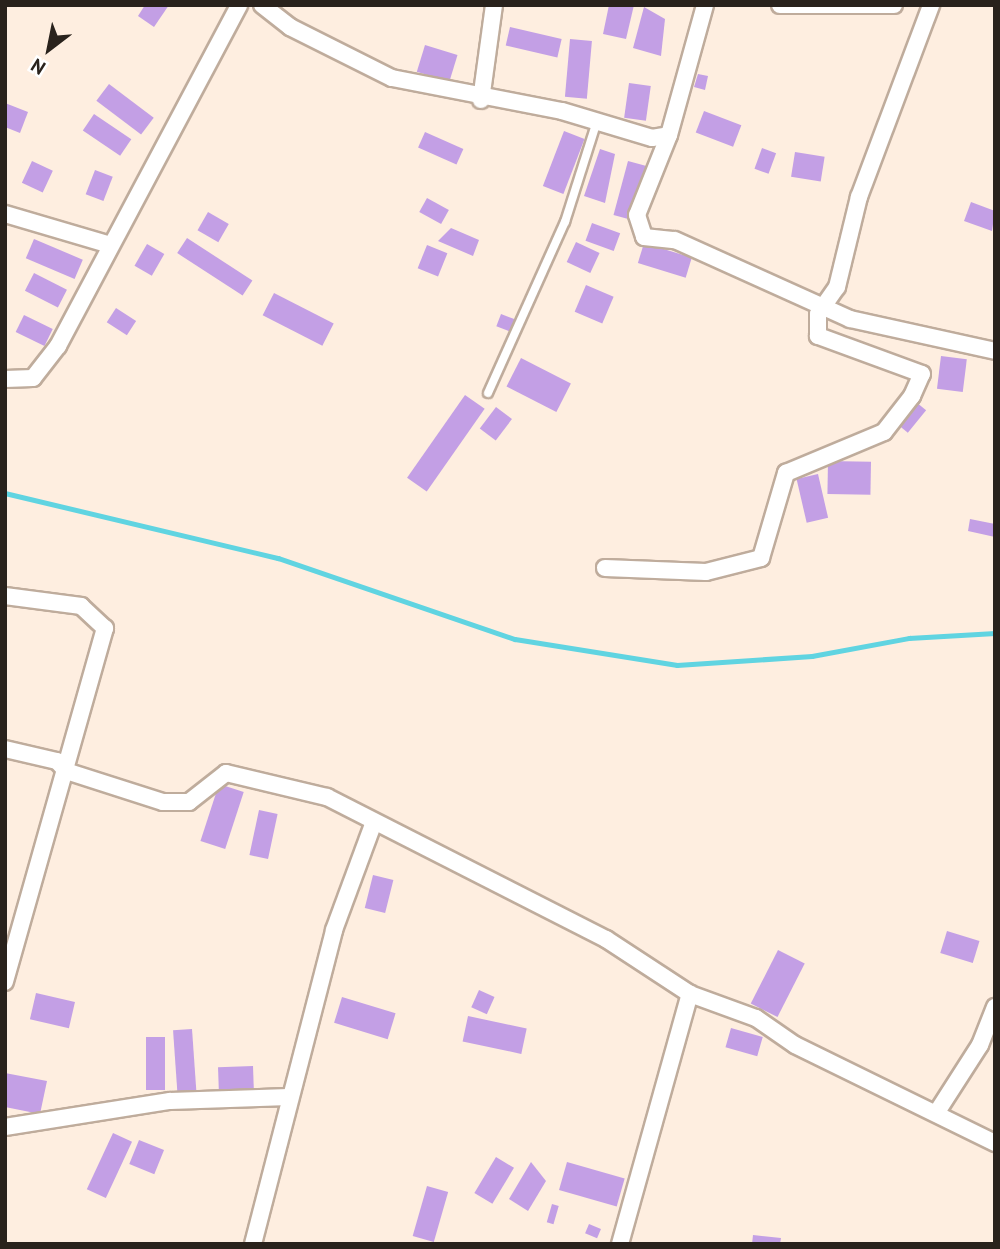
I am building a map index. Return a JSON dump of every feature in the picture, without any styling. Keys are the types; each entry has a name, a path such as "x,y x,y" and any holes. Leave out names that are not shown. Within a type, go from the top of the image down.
{"street":[{"path":"5,379 24,380 41,372 239,5"},
{"path":"262,5 290,27 381,74 481,100 597,121 652,138 669,135"},
{"path":"481,100 494,5"},
{"path":"705,5 669,135 638,215 644,237 675,240 760,282 829,305 871,325 995,351"},
{"path":"780,5 894,5"},
{"path":"605,568 706,572 761,558 786,473 884,432 922,374 818,336 818,314 829,305 859,197 930,5"},
{"path":"5,214 110,245"},
{"path":"5,596 81,606 105,628 5,982"},
{"path":"5,749 57,761 66,771 183,804 217,775 245,775 327,797 606,939 690,994 756,1018 795,1045 937,1111 995,1143"},
{"path":"253,1244 334,930 374,822"},
{"path":"620,1244 690,994"},
{"path":"937,1111 980,1045 995,1007"},
{"path":"5,1127 170,1101 289,1097"}],"lane":[{"path":"488,393 565,222 597,121"}],"building":[{"path":"145,5 169,5 154,27 138,16"},
{"path":"609,5 634,5 626,39 603,34"},
{"path":"644,7 665,19 661,56 633,48"},
{"path":"510,27 562,39 557,57 506,46"},
{"path":"570,39 592,41 587,99 565,97"},
{"path":"425,45 458,55 449,82 417,72"},
{"path":"698,74 708,76 705,90 694,87"},
{"path":"629,83 651,86 646,121 624,118"},
{"path":"109,84 154,118 141,134 96,101"},
{"path":"5,103 28,112 20,133 5,127"},
{"path":"704,111 741,125 733,147 696,132"},
{"path":"94,114 131,139 120,156 83,131"},
{"path":"564,131 585,139 563,194 543,186"},
{"path":"425,132 463,149 456,165 418,148"},
{"path":"762,148 776,153 769,174 754,169"},
{"path":"600,149 615,154 605,203 584,196"},
{"path":"795,152 825,157 821,181 791,177"},
{"path":"32,161 53,171 43,192 22,183"},
{"path":"628,161 647,166 633,220 614,215"},
{"path":"95,170 113,177 103,201 86,194"},
{"path":"427,198 449,210 441,224 419,212"},
{"path":"971,202 995,211 992,231 964,221"},
{"path":"208,212 229,224 218,242 198,230"},
{"path":"592,223 620,233 614,251 586,241"},
{"path":"451,228 479,240 473,256 438,241"},
{"path":"187,238 252,280 243,296 177,253"},
{"path":"34,239 83,260 75,279 26,258"},
{"path":"576,242 600,253 590,273 567,262"},
{"path":"644,243 692,258 686,278 638,263"},
{"path":"147,244 164,254 152,276 135,266"},
{"path":"427,245 447,253 438,276 418,268"},
{"path":"34,273 67,290 58,308 25,291"},
{"path":"586,285 614,297 602,323 575,312"},
{"path":"274,293 334,323 322,346 263,315"},
{"path":"116,308 136,321 127,335 107,322"},
{"path":"501,314 517,320 512,332 496,326"},
{"path":"24,315 53,329 44,346 16,332"},
{"path":"941,356 967,359 963,392 937,389"},
{"path":"521,358 571,383 556,412 506,387"},
{"path":"465,395 485,409 427,492 407,478"},
{"path":"916,402 926,410 908,433 898,425"},
{"path":"496,407 512,419 496,441 480,429"},
{"path":"828,461 871,462 870,495 827,494"},
{"path":"818,474 828,518 807,523 797,479"},
{"path":"970,519 995,524 995,537 968,531"},
{"path":"219,784 244,792 225,849 200,841"},
{"path":"259,810 278,814 268,859 249,855"},
{"path":"373,875 393,880 385,913 365,908"},
{"path":"947,931 980,941 973,963 940,953"},
{"path":"778,950 805,964 777,1017 751,1003"},
{"path":"479,990 495,997 487,1014 471,1007"},
{"path":"36,993 75,1002 69,1028 30,1019"},
{"path":"342,997 396,1013 388,1039 334,1023"},
{"path":"468,1016 527,1028 521,1054 463,1041"},
{"path":"731,1028 763,1037 757,1056 725,1047"},
{"path":"192,1029 196,1091 177,1092 173,1030"},
{"path":"146,1037 165,1037 165,1090 146,1090"},
{"path":"253,1066 254,1092 219,1093 218,1067"},
{"path":"5,1073 47,1081 40,1114 5,1107"},
{"path":"113,1133 132,1142 106,1198 87,1189"},
{"path":"139,1140 164,1150 154,1174 129,1164"},
{"path":"496,1157 514,1168 492,1204 474,1193"},
{"path":"531,1162 546,1181 528,1211 509,1199"},
{"path":"567,1162 625,1179 617,1206 559,1190"},
{"path":"427,1186 448,1192 434,1242 413,1236"},
{"path":"552,1204 559,1206 553,1224 547,1222"},
{"path":"589,1224 601,1229 597,1238 585,1233"},
{"path":"753,1235 781,1238 780,1244 752,1244"}],"waterway":[{"path":"5,493 278,558 515,639 677,665 812,656 909,638 995,633"}]}
